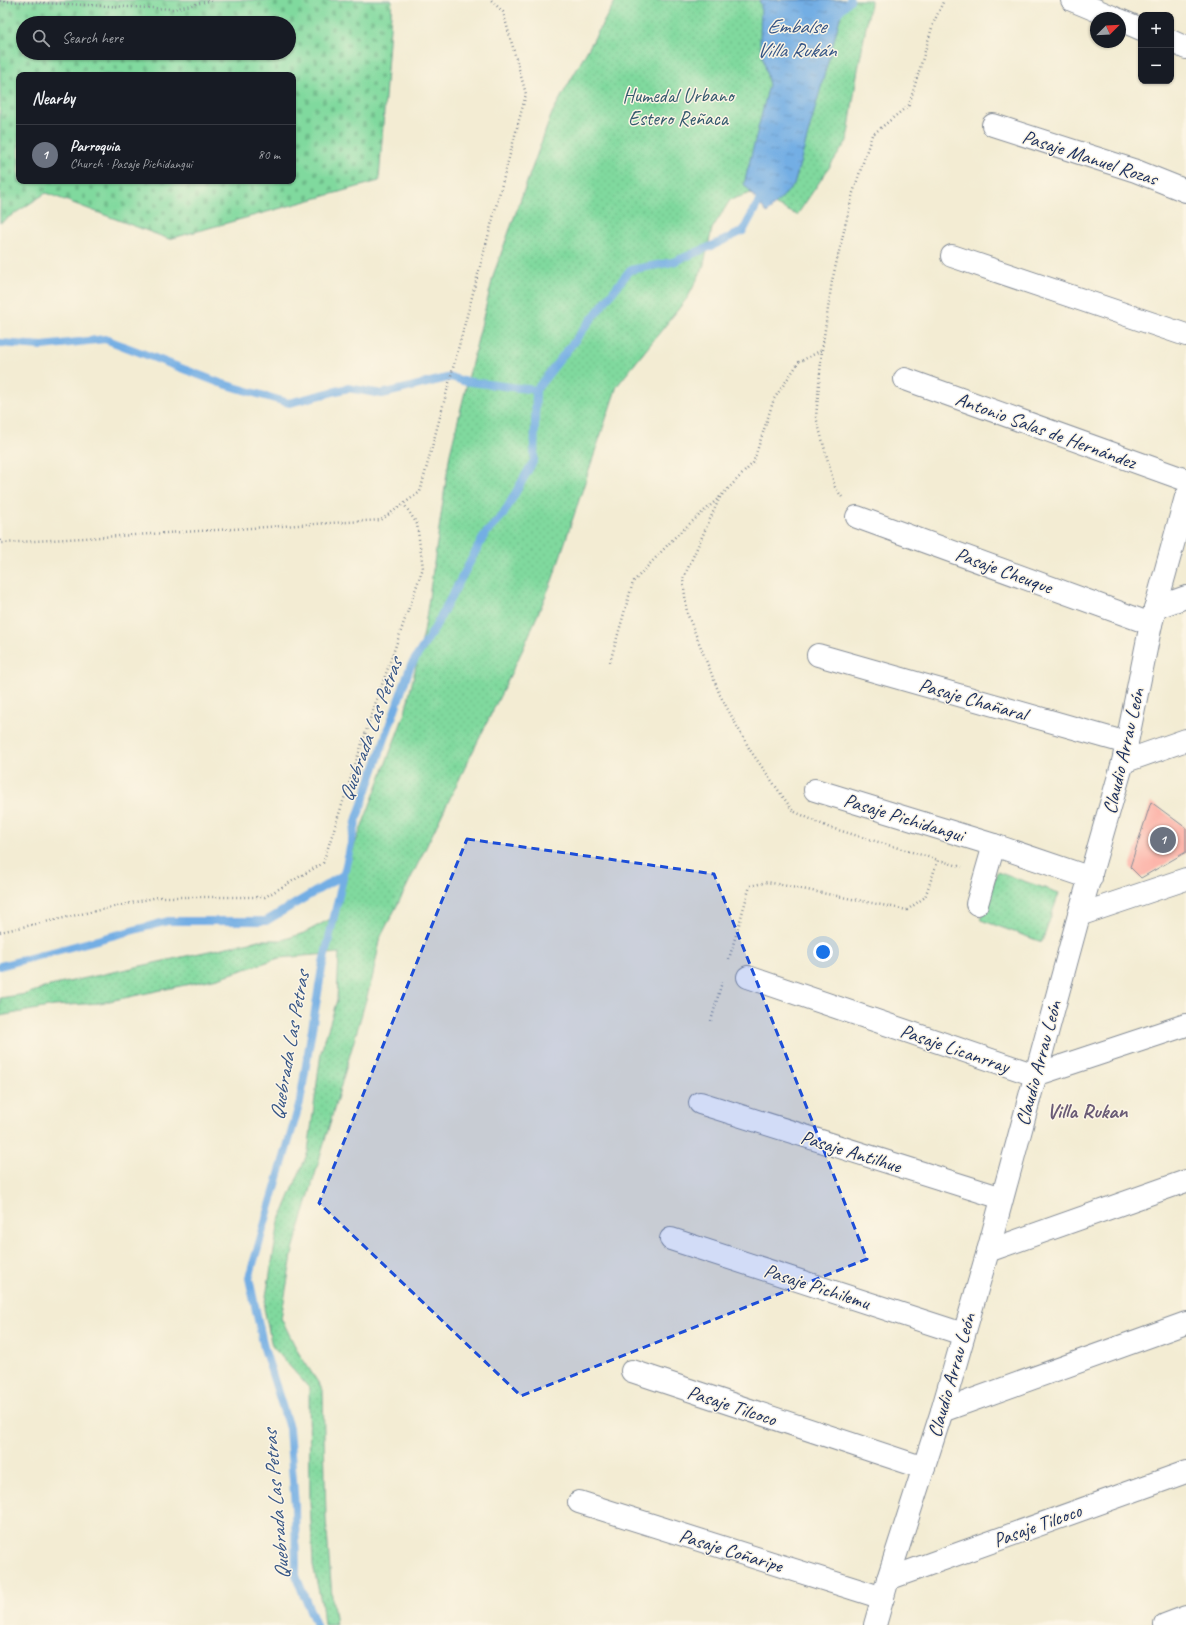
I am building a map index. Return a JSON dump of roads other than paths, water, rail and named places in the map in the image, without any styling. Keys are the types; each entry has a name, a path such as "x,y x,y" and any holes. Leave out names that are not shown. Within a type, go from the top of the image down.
{"street":[{"path":"1072,0 1101,12"},
{"path":"1126,23 1138,28"},
{"path":"1174,42 1186,48"},
{"name":"Pasaje Manuel Rozas","path":"992,125 1136,171 1186,191"},
{"path":"952,256 1186,335"},
{"name":"Antonio Salas de Hernández","path":"906,379 1186,480"},
{"name":"Claudio Arrau León","path":"875,1625 942,1411 988,1251 1079,915 1091,878 1125,752 1153,616 1186,497"},
{"name":"Pasaje Cheuque","path":"857,517 1153,616"},
{"path":"1153,616 1186,597"},
{"name":"Pasaje Chañaral","path":"818,655 1125,752"},
{"path":"1125,752 1186,740"},
{"name":"Pasaje Pichidangui","path":"815,790 994,845 1091,878"},
{"path":"977,904 994,845"},
{"path":"1079,915 1186,879"},
{"name":"Pasaje Licanrray","path":"748,977 1035,1075 1186,1026"},
{"name":"Pasaje Antilhue","path":"700,1103 1002,1198"},
{"path":"988,1251 1186,1181"},
{"name":"Pasaje Pichilemu","path":"671,1239 963,1334"},
{"path":"942,1411 1186,1323"},
{"name":"Pasaje Tilcoco","path":"632,1371 924,1468"},
{"name":"Pasaje Tilcoco","path":"886,1588 1186,1472"},
{"name":"Pasaje Coñaripe","path":"579,1502 886,1588"},
{"path":"1165,1625 1186,1617"}],"water":[{"name":"Embalse Villa Rukán","path":"759,0 845,0 794,185 767,213 744,184 769,85 760,43 761,5"}],"waterway":[{"name":"Quebrada Las Petras","path":"835,16 850,0"},
{"name":"Quebrada Las Petras","path":"316,1625 296,1576 295,1506 289,1428 264,1348 249,1278 300,1102 322,968 357,818 410,667 433,631 485,534 503,515 534,460 536,390 630,270 673,262 743,231 763,194"},
{"path":"0,343 43,346 105,339 220,383 289,403 348,388 382,394 451,377 463,381 536,390"},
{"path":"0,966 168,921 266,921 343,875"}],"place":[{"name":"Parroquia","path":"1163,840"}],"district":[{"name":"Villa Rukan","path":"1087,1111"}],"park label":[{"name":"Humedal Urbano Estero Reñaca","path":"678,106"}]}
